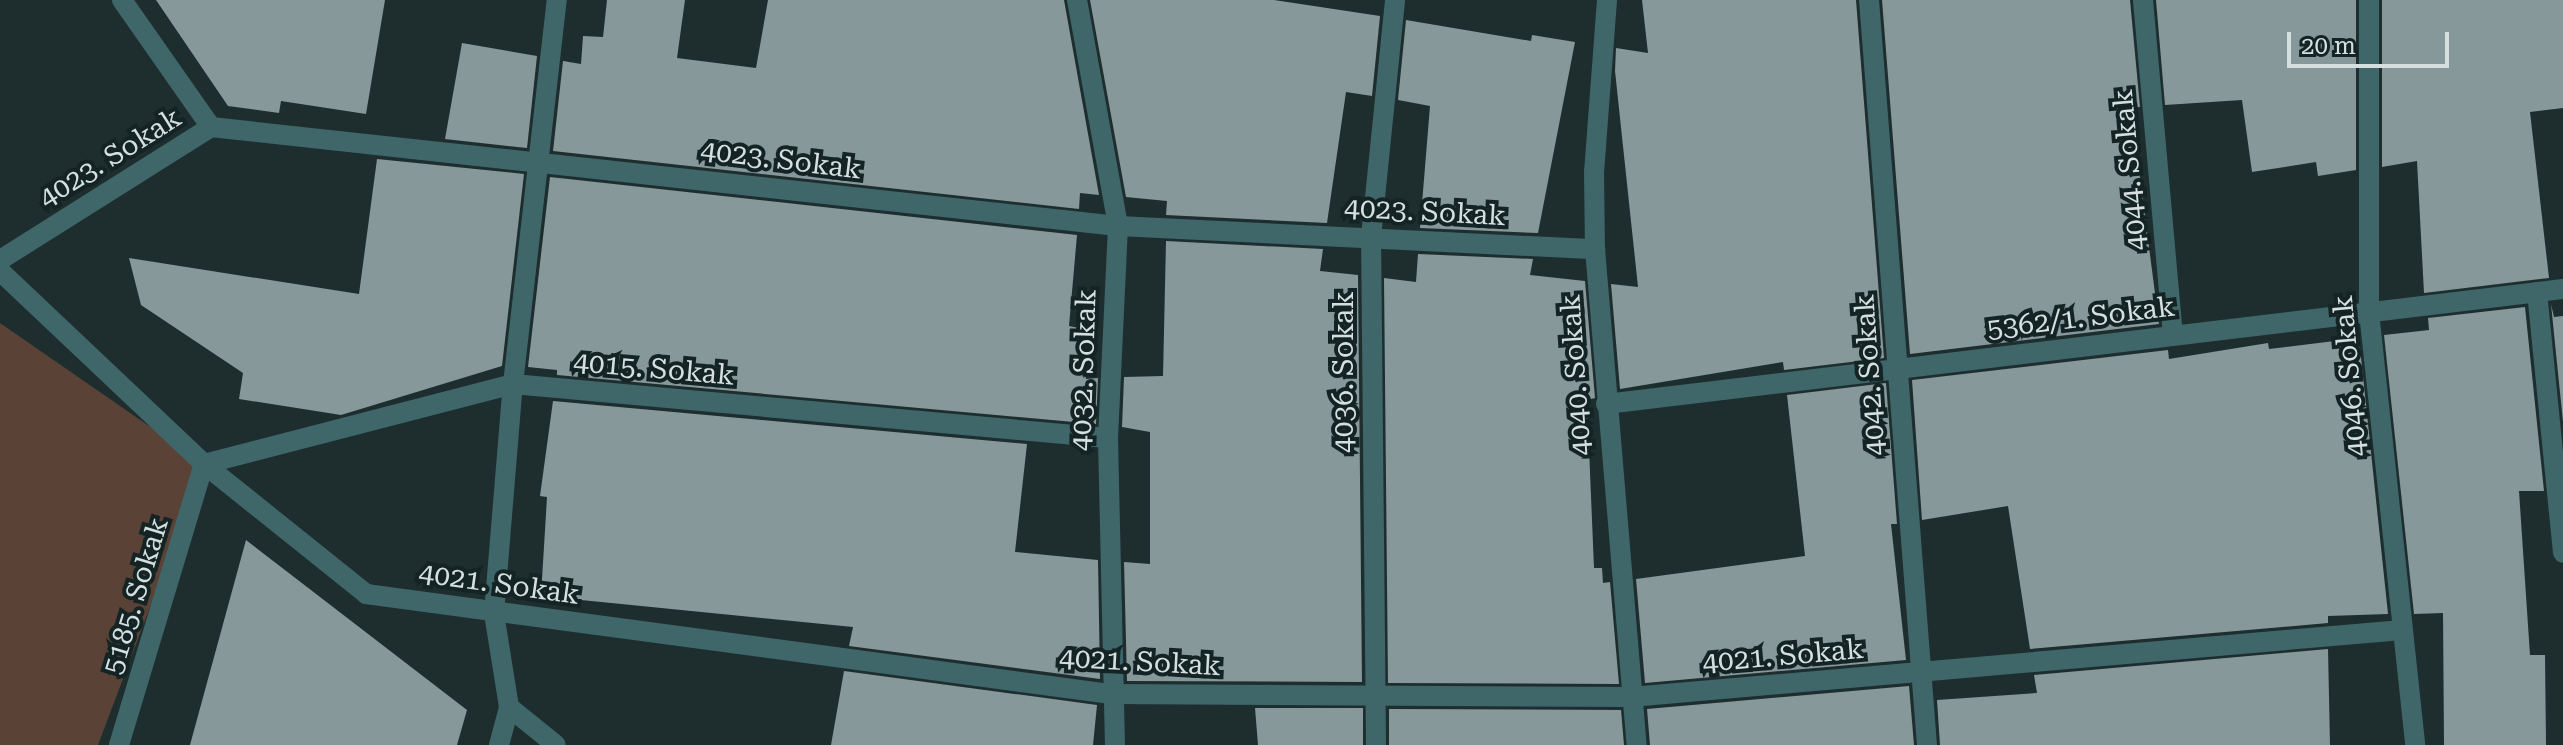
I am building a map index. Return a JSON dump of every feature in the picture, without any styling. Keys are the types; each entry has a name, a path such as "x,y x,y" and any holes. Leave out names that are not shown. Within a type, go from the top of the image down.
{"street":[{"path":"122,0 211,127"},
{"path":"499,745 509,707 494,613 513,384 557,0"},
{"name":"4032. Sokak","path":"1077,0 1118,226 1108,438 1111,694 1115,745"},
{"name":"4036. Sokak","path":"1376,745 1371,237 1395,0"},
{"name":"4040. Sokak","path":"1607,0 1594,171 1595,249 1637,745"},
{"name":"4042. Sokak","path":"1869,0 1927,745"},
{"name":"4044. Sokak","path":"2143,0 2173,335"},
{"name":"4046. Sokak","path":"2369,0 2369,312 2415,745"},
{"name":"4023. Sokak","path":"0,260 211,127 540,160 1118,226 1595,249"},
{"name":"4021. Sokak","path":"0,271 204,464 366,594 1111,694 1631,697 2402,630"},
{"name":"5362/1. Sokak","path":"1606,404 2563,289"},
{"path":"2537,292 2563,553"},
{"name":"4015. Sokak","path":"204,464 513,384 1108,438"},
{"name":"5185. Sokak","path":"119,745 204,464"},
{"path":"509,707 556,745"}],"shaded area":[{"path":"0,323 204,464 98,745 0,745"}],"building":[{"path":"156,0 385,0 366,114 281,101 279,113 228,106"},
{"path":"607,0 685,0 677,58 756,68 768,0 1064,0 1099,195 1080,193 1079,209 553,151 563,61 581,64 583,36 603,37"},
{"path":"1090,0 1274,0 1380,16 1372,96 1346,92 1327,223 1166,215 1167,201 1126,197"},
{"path":"1642,0 1856,0 1884,358 1784,370 1783,362 1620,389 1611,284 1638,287 1615,71 1616,48 1648,53"},
{"path":"1882,0 2130,0 2140,107 2133,107 2136,147 2159,324 1910,354"},
{"path":"2156,0 2356,0 2356,170 2318,176 2316,162 2252,172 2242,100 2165,105"},
{"path":"2382,0 2563,0 2563,108 2530,112 2549,278 2424,293 2417,161 2382,167"},
{"path":"1406,20 1531,41 1532,35 1575,42 1538,233 1420,228 1430,106 1398,100"},
{"path":"462,43 537,56 527,148 445,139"},
{"path":"377,159 524,174 502,366 341,415 239,399 243,373 141,305 129,258 359,294"},
{"path":"550,177 1077,235 1069,326 1079,328 1086,379 1098,378 1096,424 557,375 557,370 528,367"},
{"path":"1166,241 1323,249 1320,271 1358,275 1362,682 1127,681 1124,562 1150,564 1150,432 1122,427 1124,377 1163,376"},
{"path":"1418,254 1533,259 1530,275 1585,281 1595,398 1587,400 1594,568 1602,568 1603,583 1610,582 1619,684 1388,683 1384,278 1416,282"},
{"path":"2551,304 2554,317 2563,316 2563,422"},
{"path":"2525,307 2544,491 2519,491 2530,655 2545,655 2546,745 2444,745 2443,613 2414,614 2384,335 2429,330 2428,318"},
{"path":"2359,338 2388,614 2328,616 2328,623 2030,649 2008,506 1922,520 1912,380 2168,350 2169,359 2268,343 2269,349"},
{"path":"1886,383 1897,524 1891,524 1906,660 1645,683 1636,579 1805,556 1787,395"},
{"path":"553,401 1027,444 1015,552 1098,560 1100,679 849,646 853,627 541,596 547,497 540,496"},
{"path":"246,540 467,710 457,745 190,745"},
{"path":"2328,649 2330,745 1940,745 1937,700 2037,693 2034,675"},
{"path":"844,671 1097,705 1093,745 831,745"},
{"path":"1909,686 1914,745 1650,745 1647,709"},
{"path":"1255,708 1363,708 1363,745 1258,745"},
{"path":"1389,709 1621,710 1624,745 1389,745"}]}
